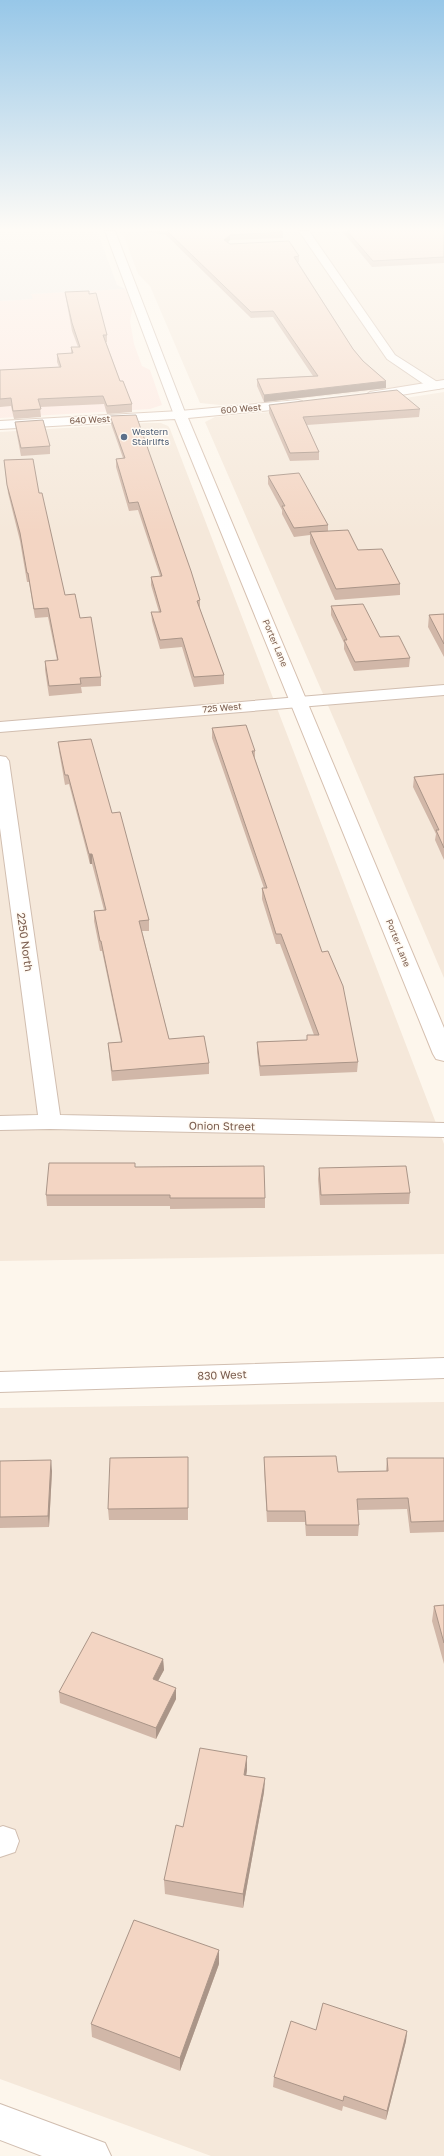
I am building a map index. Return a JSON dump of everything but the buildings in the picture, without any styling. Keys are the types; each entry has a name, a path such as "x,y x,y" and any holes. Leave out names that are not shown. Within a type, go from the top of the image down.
{"street":[{"name":"Porter Lane","path":"147,332 180,415 444,1054"},
{"path":"373,332 391,357 439,385"},
{"path":"359,398 439,385"},
{"name":"600 West","path":"180,415 308,404"},
{"name":"640 West","path":"0,425 180,415"},
{"name":"725 West","path":"0,727 444,690"},
{"name":"2250 North","path":"0,761 50,1122"},
{"name":"Onion Street","path":"0,1123 50,1122 444,1130"},
{"name":"830 West","path":"0,1382 444,1368"},
{"path":"0,2122 92,2156"}],"shaded area":[{"path":"0,332 132,332 134,344 142,366 150,370 162,405 150,409 0,418"},
{"path":"169,332 444,332 444,380 358,393 290,400 220,405 200,403"},
{"path":"444,392 444,978 205,422 215,417 373,403"},
{"path":"161,423 168,426 170,429 444,1144 444,1254 0,1261 0,432"},
{"path":"444,1402 444,2156 211,2156 0,2079 0,1408"}],"place":[{"name":"Western Stairlifts","path":"124,437"}]}
